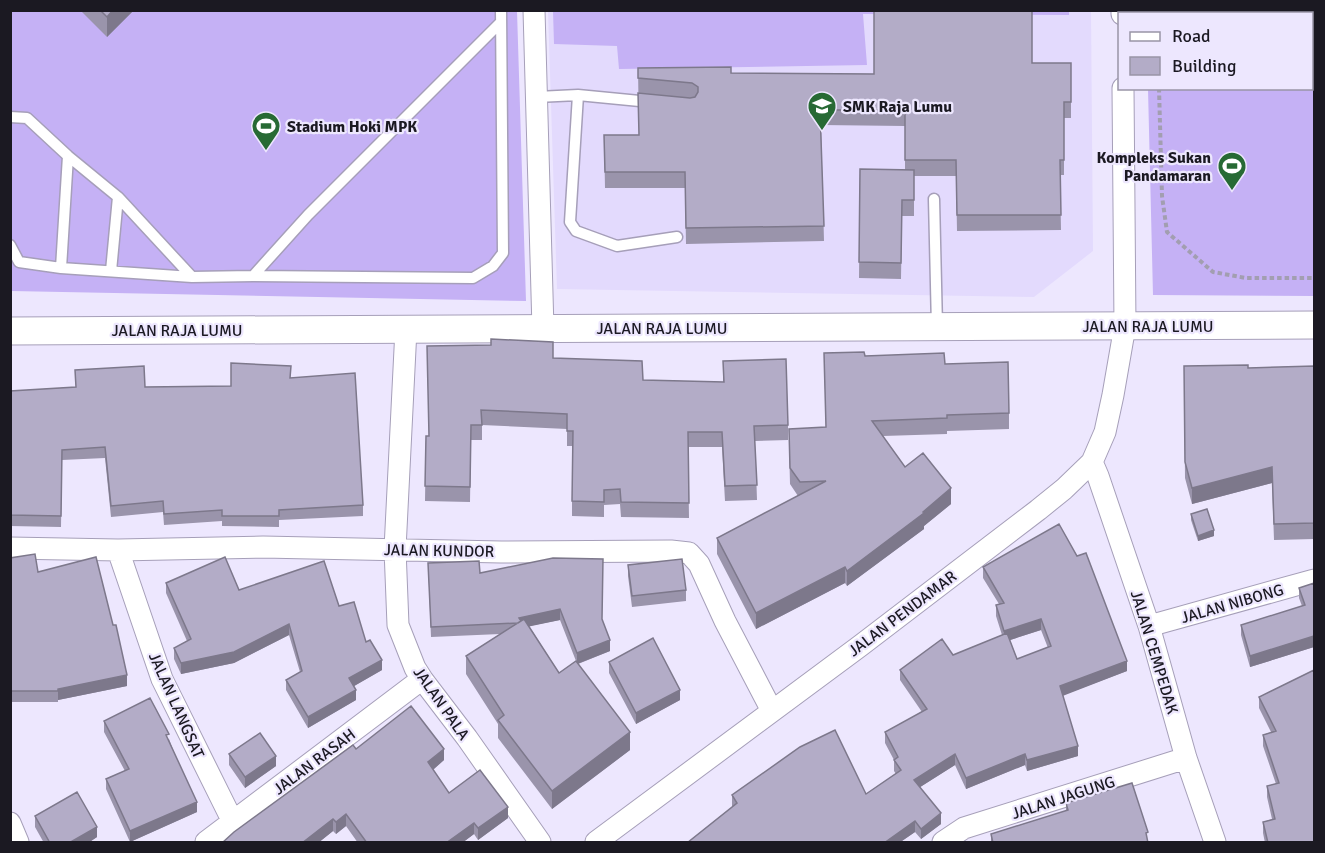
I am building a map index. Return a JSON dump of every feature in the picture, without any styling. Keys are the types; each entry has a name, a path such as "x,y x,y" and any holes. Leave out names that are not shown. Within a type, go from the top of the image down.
{"street":[{"path":"534,10 543,329"},
{"name":"JALAN PENDAMAR","path":"596,843 1038,510 1092,462 1105,432 1125,326 1123,90"},
{"name":"JALAN RAJA LUMU","path":"10,331 1314,325"},
{"name":"JALAN PALA","path":"406,329 395,549 398,625 415,668 422,679 467,738 540,843"},
{"name":"JALAN CEMPEDAK","path":"1092,462 1149,626 1186,758 1215,843"},
{"name":"JALAN KUNDOR","path":"10,549 118,550 263,547 604,553 671,551 689,554 699,564 725,621 772,711"},
{"name":"JALAN LANGSAT","path":"118,550 162,679 233,822"},
{"name":"JALAN NIBONG","path":"1149,626 1314,580"},
{"name":"JALAN RASAH","path":"206,843 422,679"},
{"name":"JALAN JAGUNG","path":"943,843 964,828 1186,758"},
{"path":"10,823 18,843"}],"lane":[{"path":"10,245 19,262 61,268 192,278 253,276 473,278 493,266 503,253 501,10"},
{"path":"253,276 309,214 500,23"},
{"path":"537,97 578,95 657,102"},
{"path":"578,95 570,222 576,231 617,246 677,237"},
{"path":"10,117 27,118 68,156 118,197 192,278"},
{"path":"61,268 68,156"},
{"path":"111,271 118,197"},
{"path":"934,199 937,327"}],"path":[{"path":"1159,90 1162,196 1167,232 1213,272 1246,278 1314,279"}],"shaded area":[{"name":"Stadium Hoki MPK","path":"11,11 517,11 526,301 11,291"},
{"name":"SMK Raja Lumu","path":"548,11 1091,11 1093,251 1034,297 557,289"},
{"path":"553,11 1069,11 1069,15 863,14 867,65 619,69 617,46 554,44"},
{"name":"Kompleks Sukan Pandamaran","path":"1314,11 1314,296 1153,295 1148,90 1313,90 1313,12 1146,12"}],"building":[{"path":"100,10 113,10 107,17"},
{"path":"874,10 1032,11 1032,63 1071,63 1071,102 1064,102 1064,160 1060,160 1061,215 957,215 956,160 905,160 905,110 820,110 824,226 686,228 685,172 605,172 604,135 639,135 638,93 690,98 695,97 698,92 698,87 692,83 638,78 638,68 731,67 731,73 874,74"},
{"path":"860,169 914,170 914,200 902,200 901,263 859,262"},
{"path":"491,339 553,342 553,358 642,361 643,380 724,382 723,361 786,359 788,425 754,426 757,485 725,486 722,432 688,432 689,503 621,502 620,489 604,490 604,502 572,501 573,431 567,431 567,414 481,410 482,425 471,425 470,487 425,486 426,436 429,436 427,346 491,345"},
{"path":"864,352 865,356 944,353 945,364 1008,362 1009,413 872,421 905,467 923,453 951,488 924,513 847,571 845,567 756,613 717,538 826,481 800,482 790,468 789,429 826,427 824,353"},
{"path":"231,363 291,366 290,378 355,373 363,505 279,510 279,516 222,516 222,510 164,514 163,501 111,506 105,447 62,450 61,516 10,515 10,391 76,387 75,370 144,366 145,387 231,386"},
{"path":"1248,365 1248,368 1314,366 1314,523 1274,524 1272,467 1192,488 1185,462 1184,366"},
{"path":"1207,509 1214,530 1198,536 1191,514"},
{"path":"1059,524 1077,556 1086,553 1127,661 1060,686 1078,746 1027,760 1025,754 966,778 955,754 914,780 941,813 921,829 915,821 884,843 687,843 737,803 732,795 800,747 835,730 866,794 901,770 894,760 898,757 885,732 927,709 900,670 942,639 953,655 1007,633 1017,659 1051,646 1041,619 1004,631 996,605 1004,603 983,567"},
{"path":"35,554 38,572 96,557 113,625 116,625 127,675 58,689 58,691 10,691 10,558"},
{"path":"225,557 239,590 324,561 339,606 354,602 366,642 370,640 382,660 349,678 356,690 308,717 286,680 302,671 289,624 234,652 181,663 174,648 191,639 166,583"},
{"path":"553,558 603,559 602,619 610,640 577,653 560,609 519,618 521,621 518,623 431,627 428,563 479,561 480,573"},
{"path":"682,559 686,590 632,596 628,565"},
{"path":"1314,583 1314,636 1250,656 1241,625 1305,605 1299,588"},
{"path":"524,619 559,673 576,661 630,732 552,791 498,720 504,715 466,656"},
{"path":"653,638 680,690 636,713 609,662"},
{"path":"1314,670 1314,843 1268,843 1263,822 1275,819 1267,786 1279,783 1263,735 1276,731 1259,697"},
{"path":"150,698 169,734 166,735 197,802 130,831 106,779 129,769 104,721"},
{"path":"411,706 444,749 428,762 449,793 480,770 508,807 478,828 474,823 446,843 367,843 346,814 336,822 333,819 302,843 222,843 353,745 356,749"},
{"path":"260,733 276,756 245,777 229,754"},
{"path":"1132,783 1148,832 1146,833 1148,843 993,843 991,834 1068,810 1066,803"},
{"path":"77,792 97,827 69,843 50,843 35,816"}],"place":[{"name":"SMK Raja Lumu","path":"822,132"},
{"name":"Stadium Hoki MPK","path":"266,152"},
{"name":"Kompleks Sukan Pandamaran","path":"1232,192"}]}
